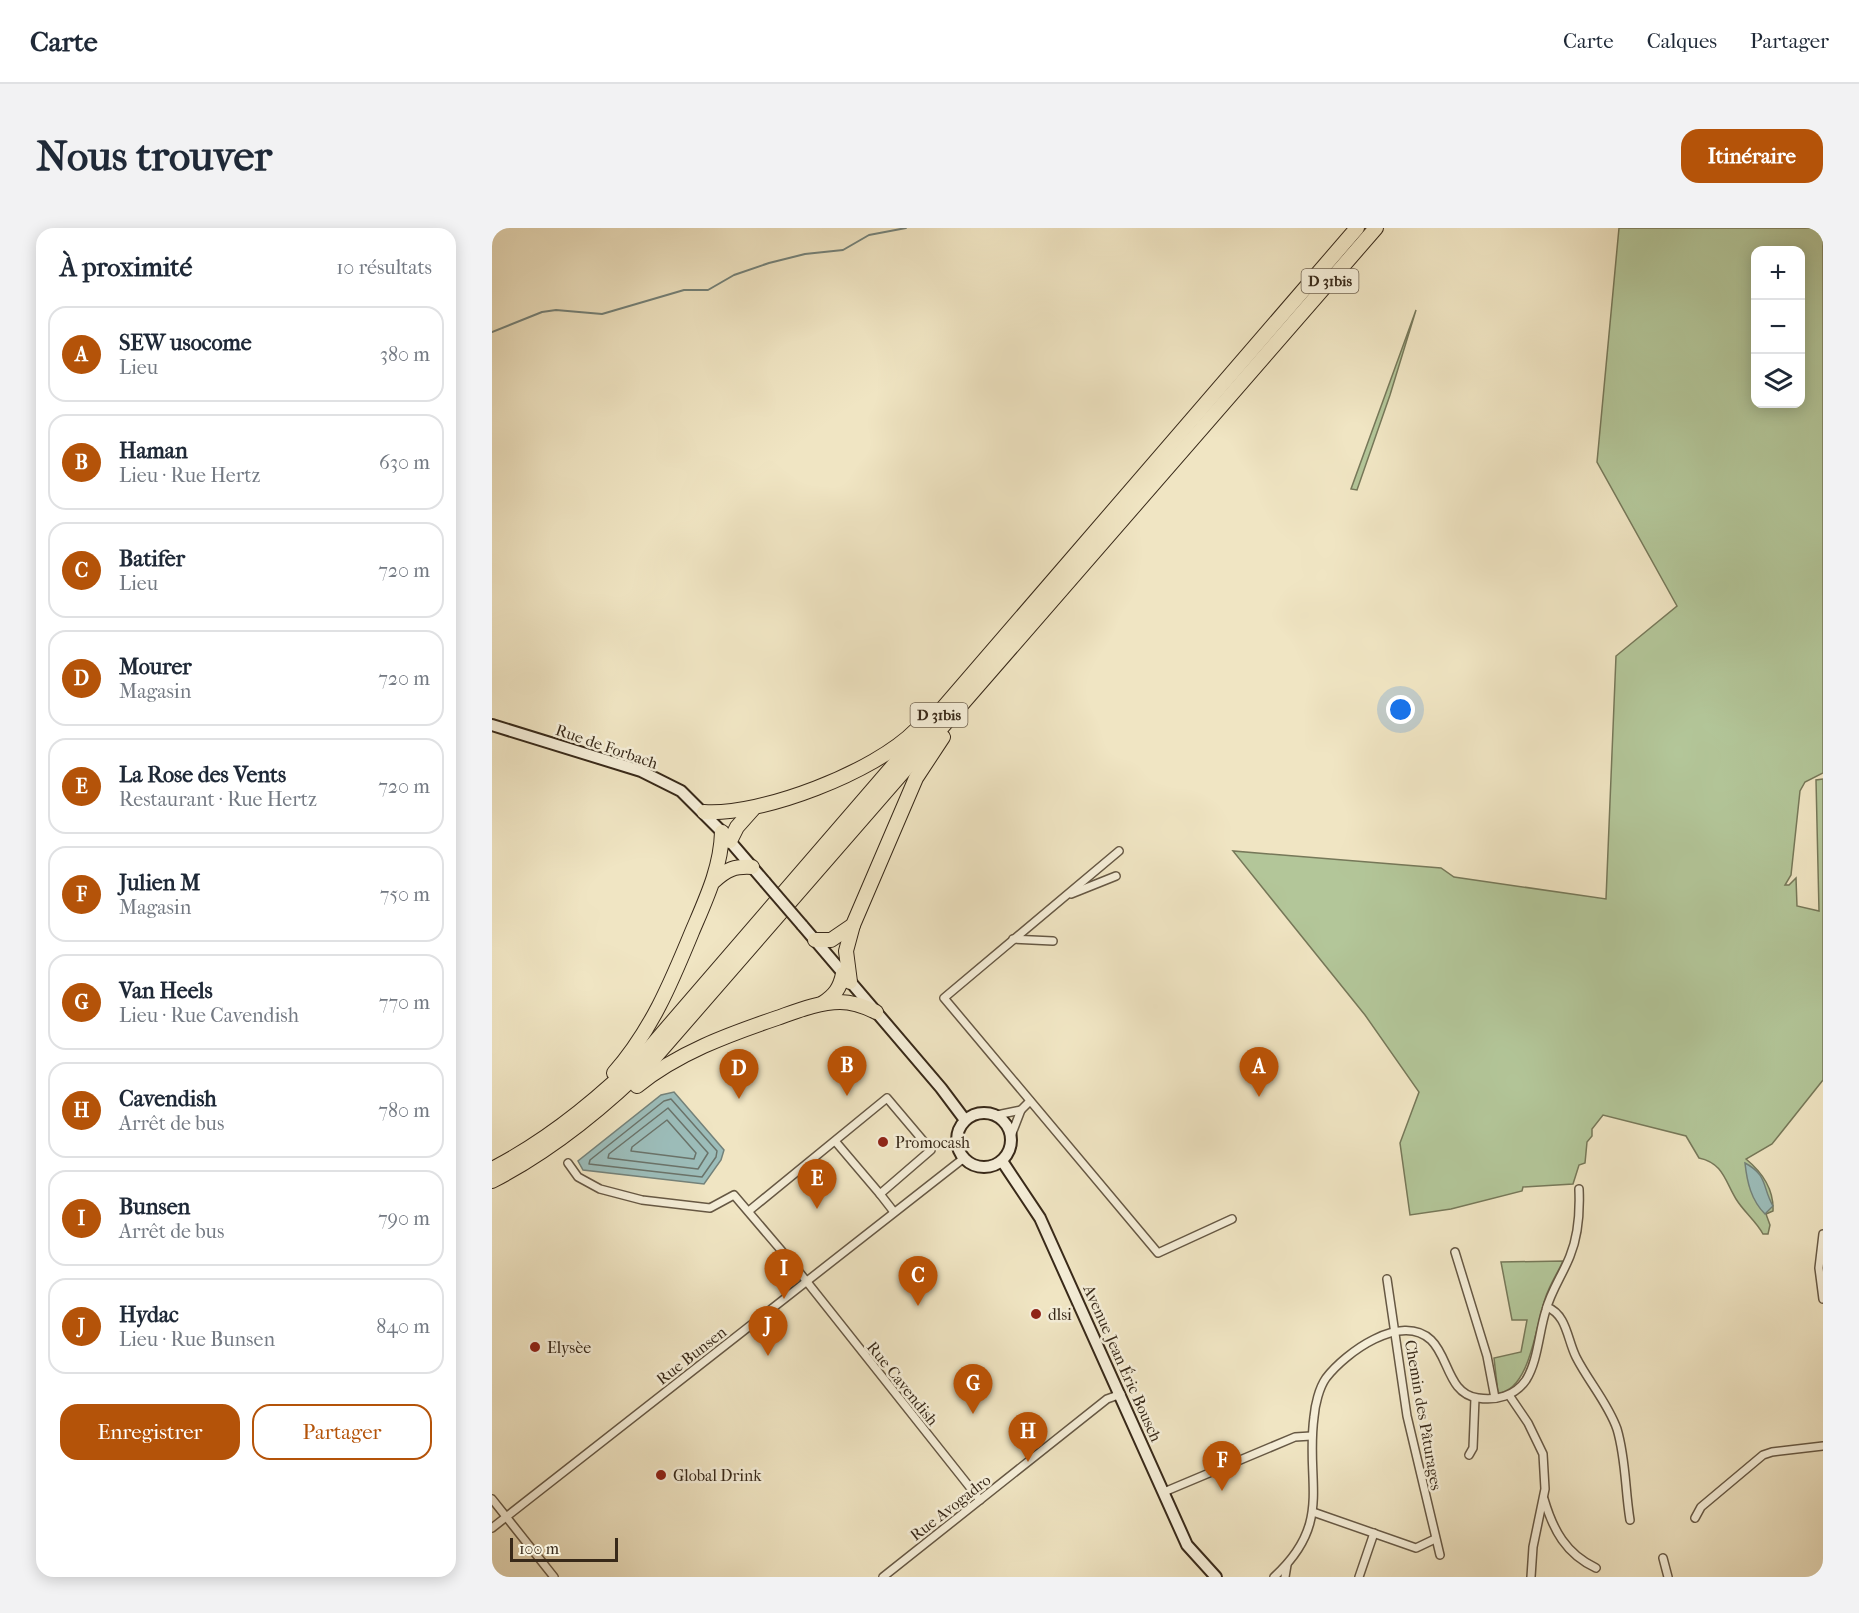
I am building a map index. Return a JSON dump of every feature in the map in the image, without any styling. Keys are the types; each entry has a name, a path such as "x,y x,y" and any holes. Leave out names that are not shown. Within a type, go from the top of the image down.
{"highway":[{"name":"D 31bis","path":"492,1169 563,1132 648,1050 1357,228"},
{"name":"D 31bis","path":"492,1180 619,1093 656,1056 1376,228"},
{"path":"823,1003 847,978 846,951 853,925 916,778 939,742 1005,654"},
{"path":"704,812 726,813 753,809 848,775 880,758 909,737 964,686"},
{"path":"563,1132 623,1062 660,1007 713,883 726,837 753,809"},
{"path":"713,883 724,872 736,866 752,867"},
{"path":"815,940 831,940 853,925"},
{"path":"563,1132 595,1120 651,1074 687,1053 727,1035 823,1003 850,1002 876,1012"}],"main road":[{"name":"Rue de Forbach","path":"492,725 641,771 681,791 704,812 765,882 965,1120"},
{"path":"976,1113 997,1115 1005,1121 1011,1136 1008,1154 1002,1161 992,1166 981,1167 964,1158 957,1139 965,1120 976,1113"},
{"name":"Avenue Jean Éric Bousch","path":"1002,1161 1041,1218 1187,1545 1216,1577"}],"street":[{"path":"1119,851 944,998 1158,1253 1233,1220"},
{"path":"1063,897 1116,876"},
{"path":"1013,939 1053,941"},
{"path":"568,1163 578,1177 600,1189 642,1200 710,1208 734,1195 750,1210 887,1098 931,1150 880,1194"},
{"path":"1011,1136 1021,1110 1030,1101"},
{"path":"997,1115 1021,1110"},
{"path":"835,1141 894,1212"},
{"name":"Rue Bunsen","path":"492,1528 964,1158"},
{"path":"1274,1577 1287,1565 1306,1534 1313,1512 1315,1491 1311,1436 1315,1406 1325,1379 1346,1356 1375,1338 1395,1333 1418,1333 1431,1340 1440,1352 1448,1374 1463,1392 1475,1398 1509,1395 1527,1379 1546,1307 1571,1254 1580,1218 1579,1189"},
{"name":"Rue Cavendish","path":"750,1210 980,1500"},
{"path":"1823,1234 1819,1268 1823,1299"},
{"path":"1455,1252 1487,1356 1495,1398"},
{"name":"Chemin des Pâturages","path":"1387,1279 1407,1416 1440,1555"},
{"path":"1546,1307 1561,1318 1575,1356 1595,1386 1616,1428 1626,1470 1624,1484 1630,1520"},
{"name":"Rue Avogadro","path":"883,1577 1107,1400 1121,1394"},
{"path":"1509,1395 1528,1423 1543,1454 1544,1498 1550,1520 1563,1544 1580,1560 1596,1568"},
{"path":"1469,1455 1473,1448 1475,1398"},
{"path":"1164,1492 1295,1437 1311,1436"},
{"path":"1695,1518 1701,1507 1763,1455 1823,1446"},
{"path":"1531,1577 1533,1547 1544,1498"},
{"path":"492,1499 554,1577"},
{"path":"1313,1512 1416,1548 1435,1539"},
{"path":"1359,1577 1374,1533"},
{"path":"1663,1558 1668,1577"},
{"path":"1285,1577 1287,1565"}],"green space":[{"path":"1619,228 1823,228 1823,773 1805,782 1800,791 1791,875 1785,885 1789,885 1796,878 1797,906 1819,911 1816,780 1823,779 1823,1080 1772,1144 1746,1159 1758,1170 1772,1196 1773,1211 1766,1214 1770,1225 1768,1234 1763,1234 1739,1204 1718,1168 1707,1160 1699,1158 1686,1136 1603,1115 1592,1129 1592,1136 1587,1142 1585,1163 1579,1165 1573,1184 1523,1187 1522,1191 1451,1209 1410,1215 1400,1143 1419,1092 1365,1015 1233,851 1441,868 1454,877 1606,899 1616,656 1677,606 1597,462"},
{"path":"1416,310 1357,490 1351,489"},
{"path":"1563,1261 1547,1294 1525,1369 1518,1381 1509,1389 1498,1393 1494,1358 1521,1352 1527,1320 1512,1320 1501,1262"}],"water":[{"path":"674,1092 724,1150 721,1160 704,1184 583,1170 578,1161 661,1095"},
{"path":"1745,1163 1758,1172 1764,1182 1773,1206 1765,1214 1756,1203 1750,1190"}],"waterway":[{"path":"492,332 542,312 556,310 602,314 684,290 708,290 734,275 769,263 805,254 843,250 869,235 906,228"}],"place":[{"name":"Haman","path":"847,1096"},
{"name":"SEW usocome","path":"1259,1097"},
{"name":"Mourer","path":"739,1099"},
{"name":"Promocash","path":"883,1142"},
{"name":"La Rose des Vents","path":"817,1209"},
{"name":"Bunsen","path":"784,1299"},
{"name":"Batifer","path":"918,1306"},
{"name":"dlsi","path":"1036,1314"},
{"name":"Elysèe","path":"535,1347"},
{"name":"Hydac","path":"768,1356"},
{"name":"Van Heels","path":"973,1414"},
{"name":"Cavendish","path":"1028,1462"},
{"name":"Global Drink","path":"661,1475"},
{"name":"Julien M","path":"1222,1491"}]}
